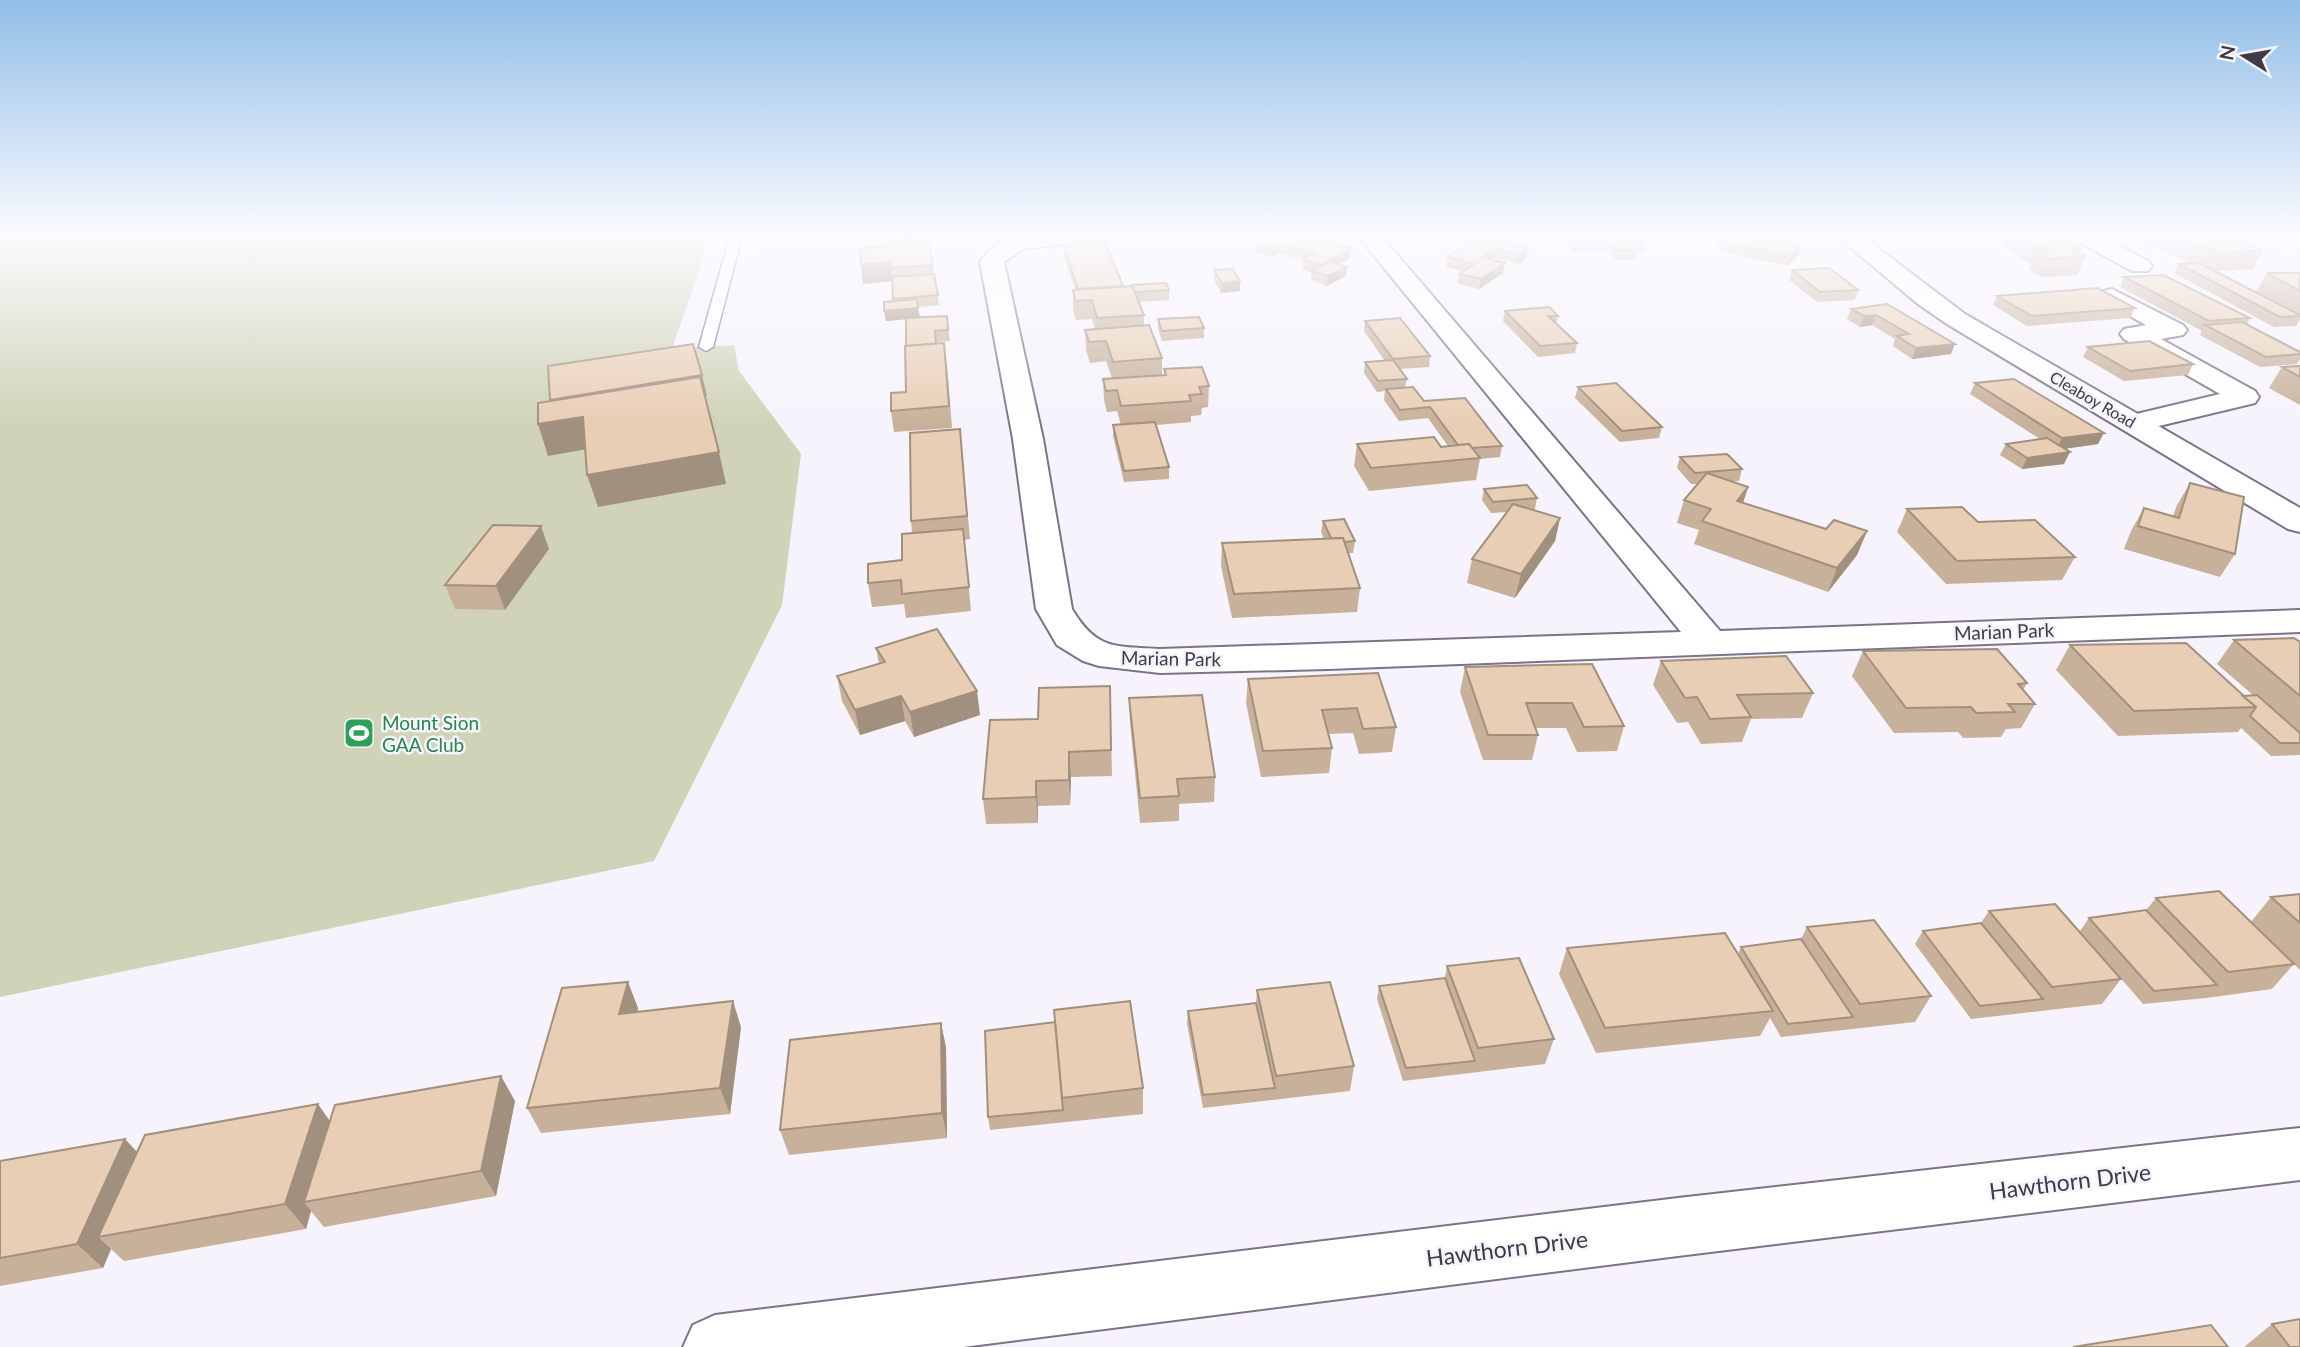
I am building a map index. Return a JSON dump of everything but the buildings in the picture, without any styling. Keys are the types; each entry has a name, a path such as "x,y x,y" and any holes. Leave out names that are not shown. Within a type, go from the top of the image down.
{"street":[{"name":"Marian Park","path":"1000,299 1026,426 1054,609 1064,631 1080,645 1112,658 1160,661 1328,657 2300,621"},
{"path":"1422,299 1708,641"},
{"name":"Cleaboy Road","path":"1929,299 1956,319 2300,522"},
{"path":"2117,299 2174,330 2133,334 2245,397 2134,423"},
{"name":"Hawthorn Drive","path":"715,1347 1678,1227 2300,1154"}],"lane":[{"path":"706,347 719,299"}],"green space":[{"name":"Mount Sion GAA Club","path":"0,299 689,299 672,349 734,345 739,371 801,454 782,605 654,861 0,997"}],"place":[{"name":"Mount Sion GAA Club","path":"359,733"}]}
